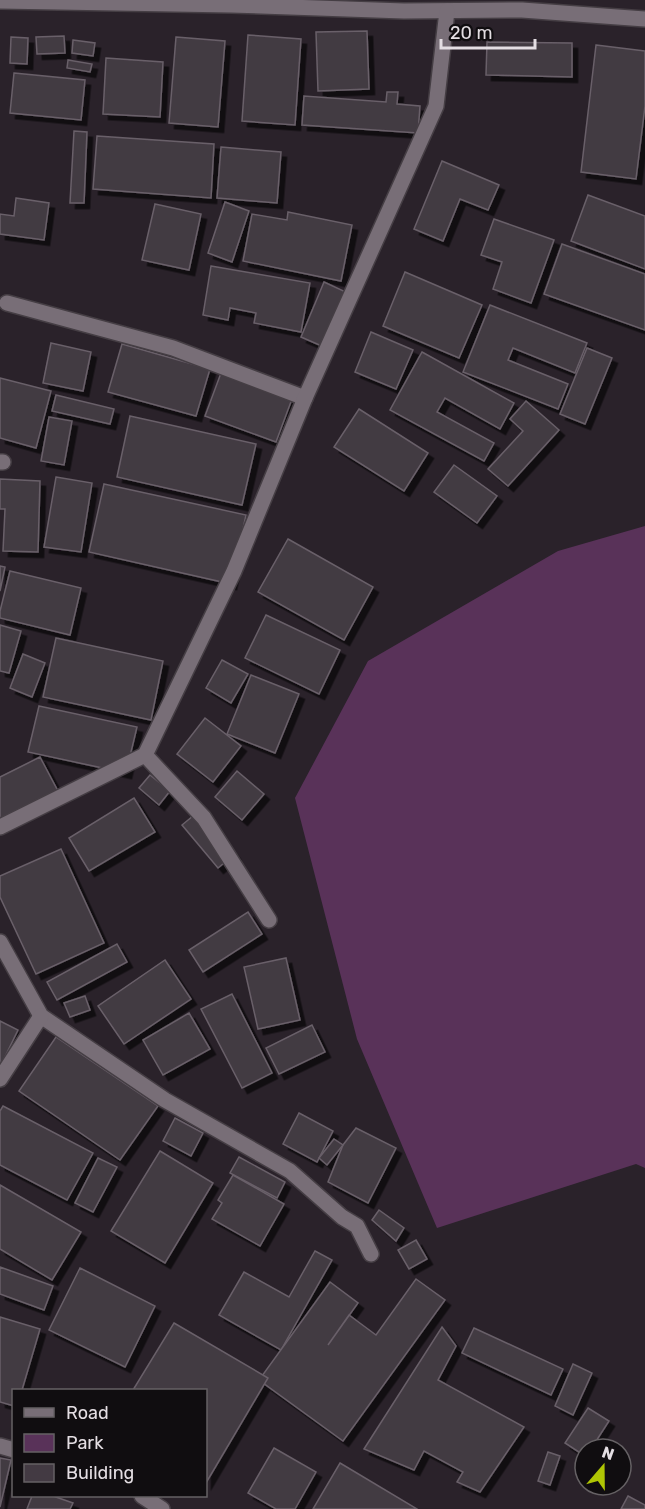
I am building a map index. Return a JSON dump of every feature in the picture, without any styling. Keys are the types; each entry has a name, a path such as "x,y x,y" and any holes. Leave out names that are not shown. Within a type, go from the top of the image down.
{"street":[{"path":"0,2 232,2 403,6 447,11 522,5 645,19"},
{"path":"0,827 145,755 234,571 305,398 436,106 447,11"},
{"path":"8,303 173,348 305,398"},
{"path":"145,755 204,818 269,920"},
{"path":"0,942 41,1016 165,1100 290,1171 342,1217 357,1226 371,1254"},
{"path":"0,1080 41,1016"},
{"path":"144,1497 162,1509"}],"green space":[{"path":"645,526 645,1168 636,1164 437,1228 357,1039 295,798 368,661 558,551"}],"building":[{"path":"367,31 369,89 318,91 316,32"},
{"path":"248,35 301,39 295,125 242,121"},
{"path":"64,36 65,53 37,54 36,37"},
{"path":"11,37 28,38 27,64 10,63"},
{"path":"176,37 225,41 218,127 169,123"},
{"path":"73,40 95,43 93,56 72,53"},
{"path":"487,42 572,43 572,77 486,75"},
{"path":"596,45 645,51 645,106 636,179 581,172"},
{"path":"106,58 163,62 160,117 103,114"},
{"path":"68,60 92,64 90,72 67,68"},
{"path":"14,73 85,80 81,120 10,113"},
{"path":"387,92 398,92 397,104 420,106 418,133 302,125 304,96 386,102"},
{"path":"74,131 87,132 84,203 70,203"},
{"path":"97,136 214,144 211,198 93,189"},
{"path":"221,147 281,152 277,203 217,198"},
{"path":"442,161 499,185 488,210 460,199 443,241 414,229"},
{"path":"588,195 645,216 645,269 571,241"},
{"path":"16,198 49,203 44,240 0,234 0,214 14,216"},
{"path":"225,202 249,211 232,262 208,253"},
{"path":"155,204 201,214 189,270 142,260"},
{"path":"288,212 352,225 341,281 243,261 252,214 287,220"},
{"path":"494,219 554,240 531,303 493,289 502,262 481,255"},
{"path":"562,244 645,274 645,330 544,294"},
{"path":"211,266 310,283 301,332 254,323 256,313 230,308 228,320 203,315"},
{"path":"405,272 482,305 459,358 383,326"},
{"path":"324,282 348,293 324,347 301,337"},
{"path":"490,305 587,343 575,373 513,348 508,360 568,384 558,409 463,372"},
{"path":"371,332 413,350 396,389 355,372"},
{"path":"51,343 91,352 83,391 43,383"},
{"path":"122,344 210,369 196,416 108,392"},
{"path":"587,348 612,358 585,424 560,414"},
{"path":"422,352 514,403 500,429 445,398 437,412 494,443 484,461 390,410"},
{"path":"221,373 292,399 276,442 205,416"},
{"path":"0,378 51,391 36,448 0,438"},
{"path":"56,395 114,409 110,424 52,411"},
{"path":"526,401 559,430 508,486 488,469 523,431 510,419"},
{"path":"359,409 428,453 404,491 334,447"},
{"path":"130,416 256,444 242,505 117,477"},
{"path":"49,417 72,421 64,465 41,461"},
{"path":"454,465 497,496 477,523 434,492"},
{"path":"56,477 92,483 81,552 44,547"},
{"path":"0,479 40,481 38,552 3,551 5,509 0,509"},
{"path":"104,484 246,515 231,584 89,552"},
{"path":"288,539 373,587 344,640 258,592"},
{"path":"0,566 5,567 0,591"},
{"path":"10,571 81,588 70,635 0,618"},
{"path":"266,615 340,650 319,694 245,658"},
{"path":"0,625 21,631 9,673 0,671"},
{"path":"56,638 163,661 151,720 43,697"},
{"path":"23,654 45,663 32,697 10,688"},
{"path":"222,660 248,674 231,703 206,688"},
{"path":"251,675 299,694 275,753 227,734"},
{"path":"39,706 137,727 126,773 28,752"},
{"path":"205,718 241,746 213,782 177,754"},
{"path":"40,757 59,793 0,823 0,777"},
{"path":"237,771 264,794 242,820 215,797"},
{"path":"150,775 170,791 159,805 139,788"},
{"path":"134,798 155,832 89,871 69,838"},
{"path":"199,811 235,854 218,868 182,825"},
{"path":"61,849 104,943 36,974 0,897 0,876"},
{"path":"248,912 262,934 203,972 189,950"},
{"path":"117,944 127,962 57,1000 47,982"},
{"path":"286,958 300,1020 258,1029 244,967"},
{"path":"165,960 191,999 124,1044 98,1006"},
{"path":"232,994 272,1073 242,1088 201,1009"},
{"path":"85,996 90,1010 70,1017 64,1003"},
{"path":"189,1013 210,1049 163,1075 143,1040"},
{"path":"0,1021 18,1030 0,1067"},
{"path":"312,1025 325,1052 279,1074 266,1048"},
{"path":"56,1037 158,1106 120,1160 19,1091"},
{"path":"3,1106 93,1153 67,1200 0,1165 0,1111"},
{"path":"299,1113 333,1131 317,1162 283,1144"},
{"path":"175,1118 203,1133 191,1156 163,1141"},
{"path":"356,1128 396,1148 368,1203 328,1182 343,1145"},
{"path":"334,1139 343,1145 327,1165 319,1158"},
{"path":"160,1151 213,1183 165,1263 111,1231"},
{"path":"239,1157 285,1182 277,1198 230,1173"},
{"path":"98,1158 117,1167 93,1212 75,1203"},
{"path":"233,1175 284,1204 260,1246 212,1219 222,1203 218,1200"},
{"path":"0,1185 81,1232 52,1280 0,1249"},
{"path":"379,1210 404,1228 396,1241 372,1220"},
{"path":"416,1240 427,1259 409,1269 398,1250"},
{"path":"315,1251 332,1260 281,1350 219,1315 244,1272 289,1297"},
{"path":"0,1267 53,1286 44,1310 0,1294"},
{"path":"80,1268 155,1306 125,1367 49,1330"},
{"path":"416,1279 445,1300 343,1441 259,1380 330,1282 358,1303 349,1315 376,1335"},
{"path":"0,1317 40,1329 22,1389 12,1389 12,1405 0,1402"},
{"path":"174,1323 268,1378 207,1481 207,1389 134,1389"},
{"path":"442,1327 456,1346 438,1380 524,1427 480,1492 457,1482 463,1472 424,1451 414,1470 364,1449"},
{"path":"474,1328 563,1369 551,1395 462,1353"},
{"path":"573,1364 592,1373 573,1415 555,1406"},
{"path":"588,1408 609,1421 599,1437 573,1437 573,1448 565,1443"},
{"path":"274,1448 316,1472 295,1509 276,1509 248,1493"},
{"path":"548,1452 560,1456 550,1485 538,1481"},
{"path":"0,1458 11,1460 0,1507"},
{"path":"340,1463 417,1509 313,1509"},
{"path":"32,1497 56,1497 73,1503 70,1509 27,1509"},
{"path":"627,1497 645,1505 645,1509 621,1509"}]}
